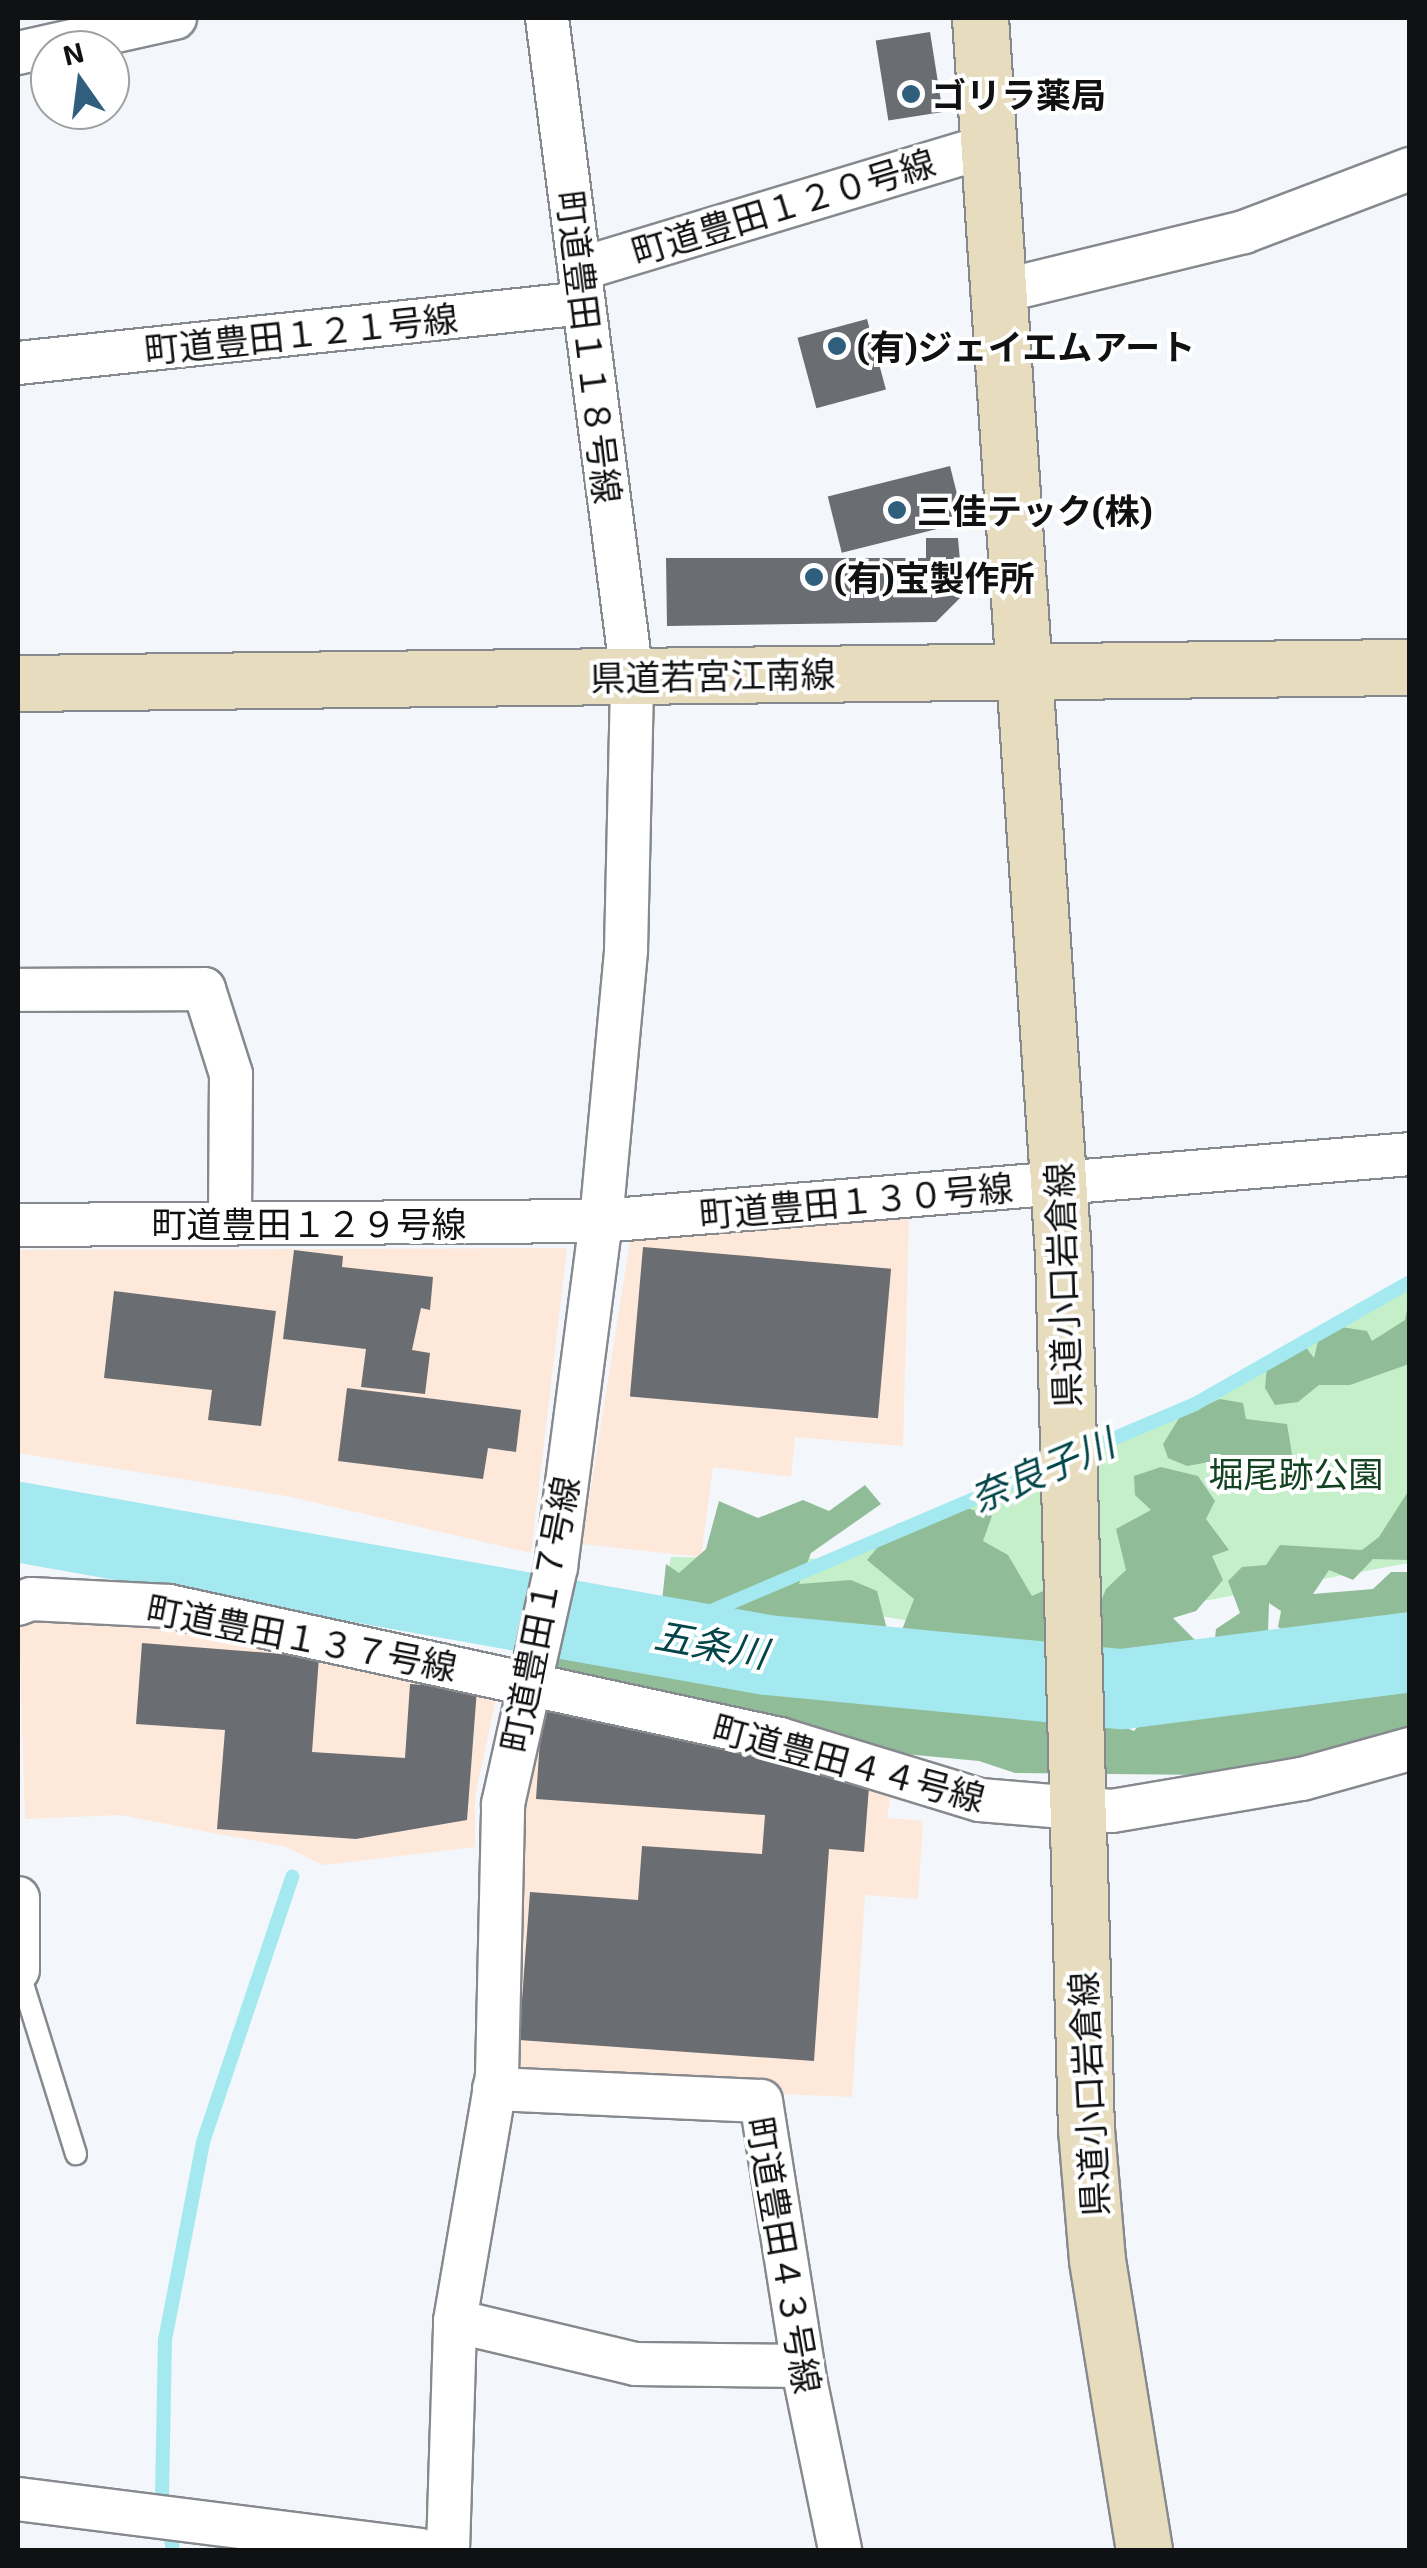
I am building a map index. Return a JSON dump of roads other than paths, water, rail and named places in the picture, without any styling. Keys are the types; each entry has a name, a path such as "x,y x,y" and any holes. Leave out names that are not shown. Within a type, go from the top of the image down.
{"main road":[{"name":"県道小口岩倉線","path":"980,18 1060,1183 1085,2098 1097,2260 1144,2550"},
{"name":"県道若宮江南線","path":"18,683 1410,667"}],"street":[{"path":"18,53 176,18"},
{"name":"町道豊田１１８号線","path":"547,18 632,676"},
{"name":"町道豊田１２０号線","path":"582,286 988,146"},
{"path":"998,292 1244,232 1410,169"},
{"name":"町道豊田１２１号線","path":"18,363 582,286"},
{"name":"町道豊田１７号線","path":"448,2550 455,2321 494,2088 503,1804 527,1677 556,1568 601,1221 626,950 632,676"},
{"path":"18,990 204,989 232,1074 230,1223"},
{"name":"町道豊田１３０号線","path":"601,1221 1410,1154"},
{"name":"町道豊田１２９号線","path":"18,1225 601,1221"},
{"name":"町道豊田１３７号線","path":"18,1604 31,1599 169,1606 527,1677"},
{"name":"町道豊田４４号線","path":"527,1677 780,1740 980,1800 1078,1801 1112,1811 1302,1779 1410,1749"},
{"path":"18,1898 18,1970"},
{"name":"町道豊田４３号線","path":"494,2088 761,2101 802,2366 840,2550"},
{"path":"455,2321 635,2364 802,2366"},
{"path":"18,2498 421,2550"}],"lane":[{"path":"18,1970 76,2154"}],"waterway":[{"name":"奈良子川","path":"1082,1452 1195,1404 1410,1282"},
{"name":"奈良子川","path":"662,1632 1058,1463"},
{"name":"五条川","path":"18,1522 767,1655 1123,1689 1410,1652"},
{"path":"162,2495 165,2340 203,2142 292,1877"},
{"path":"169,2532 173,2550"}],"place":[{"name":"ゴリラ薬局","path":"911,94"},
{"name":"(有)ジェイエムアート","path":"837,346"},
{"name":"三佳テック(株)","path":"897,510"},
{"name":"(有)宝製作所","path":"814,577"}],"park label":[{"name":"堀尾跡公園","path":"1296,1473"}]}
